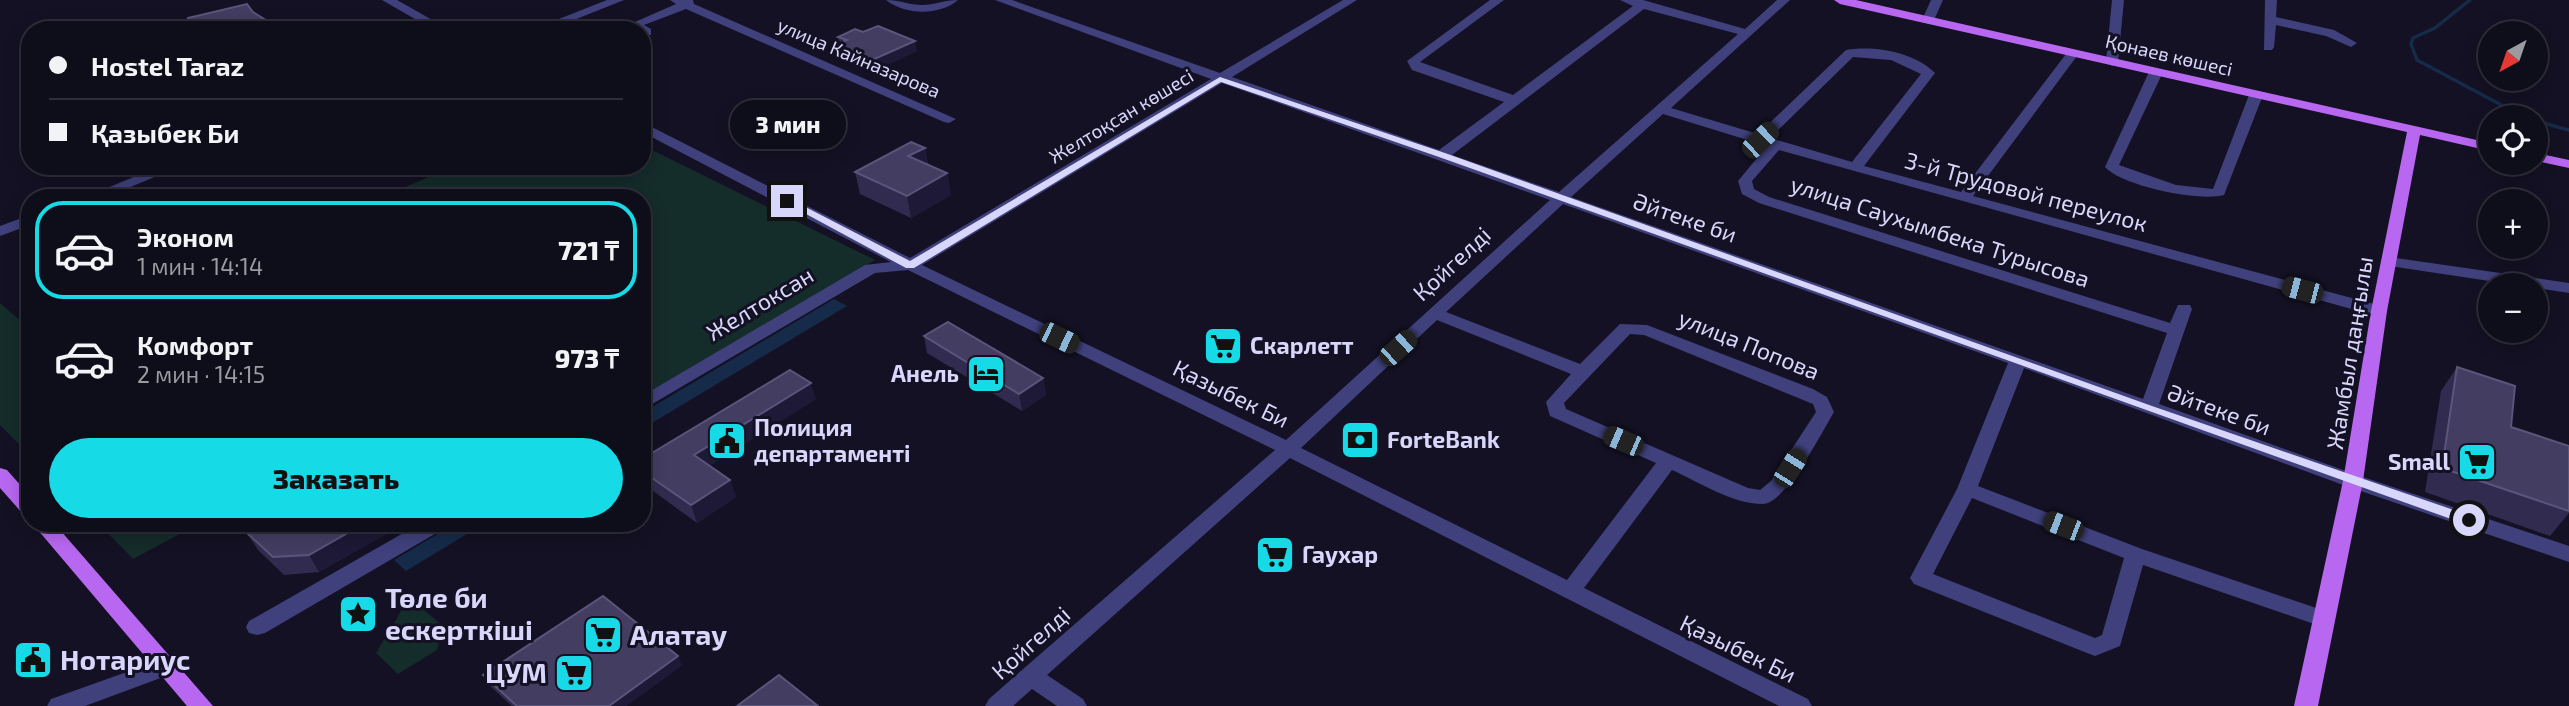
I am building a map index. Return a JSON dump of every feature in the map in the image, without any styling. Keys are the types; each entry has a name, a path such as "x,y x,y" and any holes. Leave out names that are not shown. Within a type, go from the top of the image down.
{"main road":[{"name":"Қонаев көшесі","path":"1840,0 2478,144"},
{"name":"Жамбыл даңғылы","path":"2306,706 2353,481 2379,311 2414,130"},
{"path":"2548,160 2569,164"},
{"path":"0,475 21,499"},
{"path":"50,532 201,706"}],"street":[{"path":"388,0 427,21"},
{"path":"561,21 618,0"},
{"path":"892,0 918,10 928,10 952,0"},
{"name":"Әйтеке би","path":"1001,0 2353,481 2568,548"},
{"path":"1323,0 1346,3"},
{"path":"1497,0 1413,61 1427,71 1513,100"},
{"path":"1626,0 1747,33"},
{"name":"Қойгелді","path":"998,706 1287,449 1560,198 1663,110 1783,0"},
{"path":"1928,20 1937,0"},
{"path":"2112,62 2118,0"},
{"path":"2268,47 2272,0"},
{"path":"643,21 686,1"},
{"name":"улица Кайназарова","path":"686,1 950,119"},
{"name":"Желтоқсан көшесі","path":"910,265 1346,3"},
{"path":"1442,155 1643,4"},
{"path":"2271,20 2330,33 2351,43"},
{"path":"1768,142 1850,53 1868,52 1921,66 1928,72 1926,78 1855,168"},
{"path":"1964,198 2073,53"},
{"path":"2156,72 2112,162 2112,167 2120,172 2197,194 2212,196 2219,192 2256,95"},
{"name":"3-й Трудовой переулок","path":"1663,110 1855,168 2379,311"},
{"name":"Қазыбек Би","path":"651,131 910,265 1287,449 1800,706"},
{"name":"улица Саухымбека Турысова","path":"1768,142 1745,181 1747,191 1764,200 2177,331"},
{"path":"114,189 150,175"},
{"path":"0,231 21,223"},
{"path":"2389,262 2569,288"},
{"name":"Желтоксан","path":"651,399 871,268 910,265"},
{"path":"2148,409 2185,309"},
{"path":"1435,313 1583,372"},
{"name":"улица Попова","path":"1626,328 1647,330 1807,393 1821,401 1825,412 1778,486 1764,497 1744,494 1556,412 1555,402 1583,372 1626,328"},
{"path":"2018,360 1967,489 1922,578 2095,647 2112,640 2135,554"},
{"path":"1569,592 1668,461"},
{"path":"1967,489 2135,554 2323,619"},
{"path":"257,627 422,532"},
{"path":"60,706 166,667"},
{"path":"1030,676 1075,706"}],"green space":[{"path":"651,149 875,260 651,392 651,189 401,189 433,175 651,175"},
{"path":"0,303 21,321 21,446 0,425"},
{"path":"107,532 183,532 133,559"},
{"path":"409,597 445,628 442,636 388,634"},
{"path":"385,638 439,642 437,650 398,674 376,653"}],"water":[{"path":"834,299 847,306 651,424 651,408"},
{"path":"441,532 470,532 406,571 394,560"}],"building":[{"path":"247,4 264,19 189,21 188,18"},
{"path":"878,26 915,41 870,61 834,46 847,40 838,37 855,29 863,32"},
{"path":"911,142 925,148 908,156 947,173 907,196 855,172"},
{"path":"948,322 1043,378 1019,394 924,336"},
{"path":"2457,367 2515,386 2511,427 2569,446 2569,511 2442,468"},
{"path":"790,370 811,383 694,455 730,480 691,505 651,477 651,454"},
{"path":"349,532 309,555 273,557 247,533"},
{"name":"Алатау","path":"603,596 678,656 609,706 517,706 483,675"},
{"path":"779,675 818,706 737,706"}],"waterway":[{"path":"2470,0 2435,28 2413,38 2411,44 2417,60 2501,105"},
{"path":"2548,124 2569,130"}],"place":[{"name":"Скарлетт","path":"1223,346"},
{"name":"Анель","path":"986,374"},
{"name":"ForteBank","path":"1360,440"},
{"name":"Полиция департаменті","path":"727,441"},
{"name":"Small","path":"2477,462"},
{"name":"Гаухар","path":"1275,555"},
{"name":"Төле би ескерткіші","path":"358,614"},
{"name":"Алатау","path":"603,635"},
{"name":"Нотариус","path":"33,660"},
{"name":"ЦУМ","path":"574,673"}],"route":[{"path":"787,201 910,265 1220,79 1442,155 2148,409 2469,520"}]}
